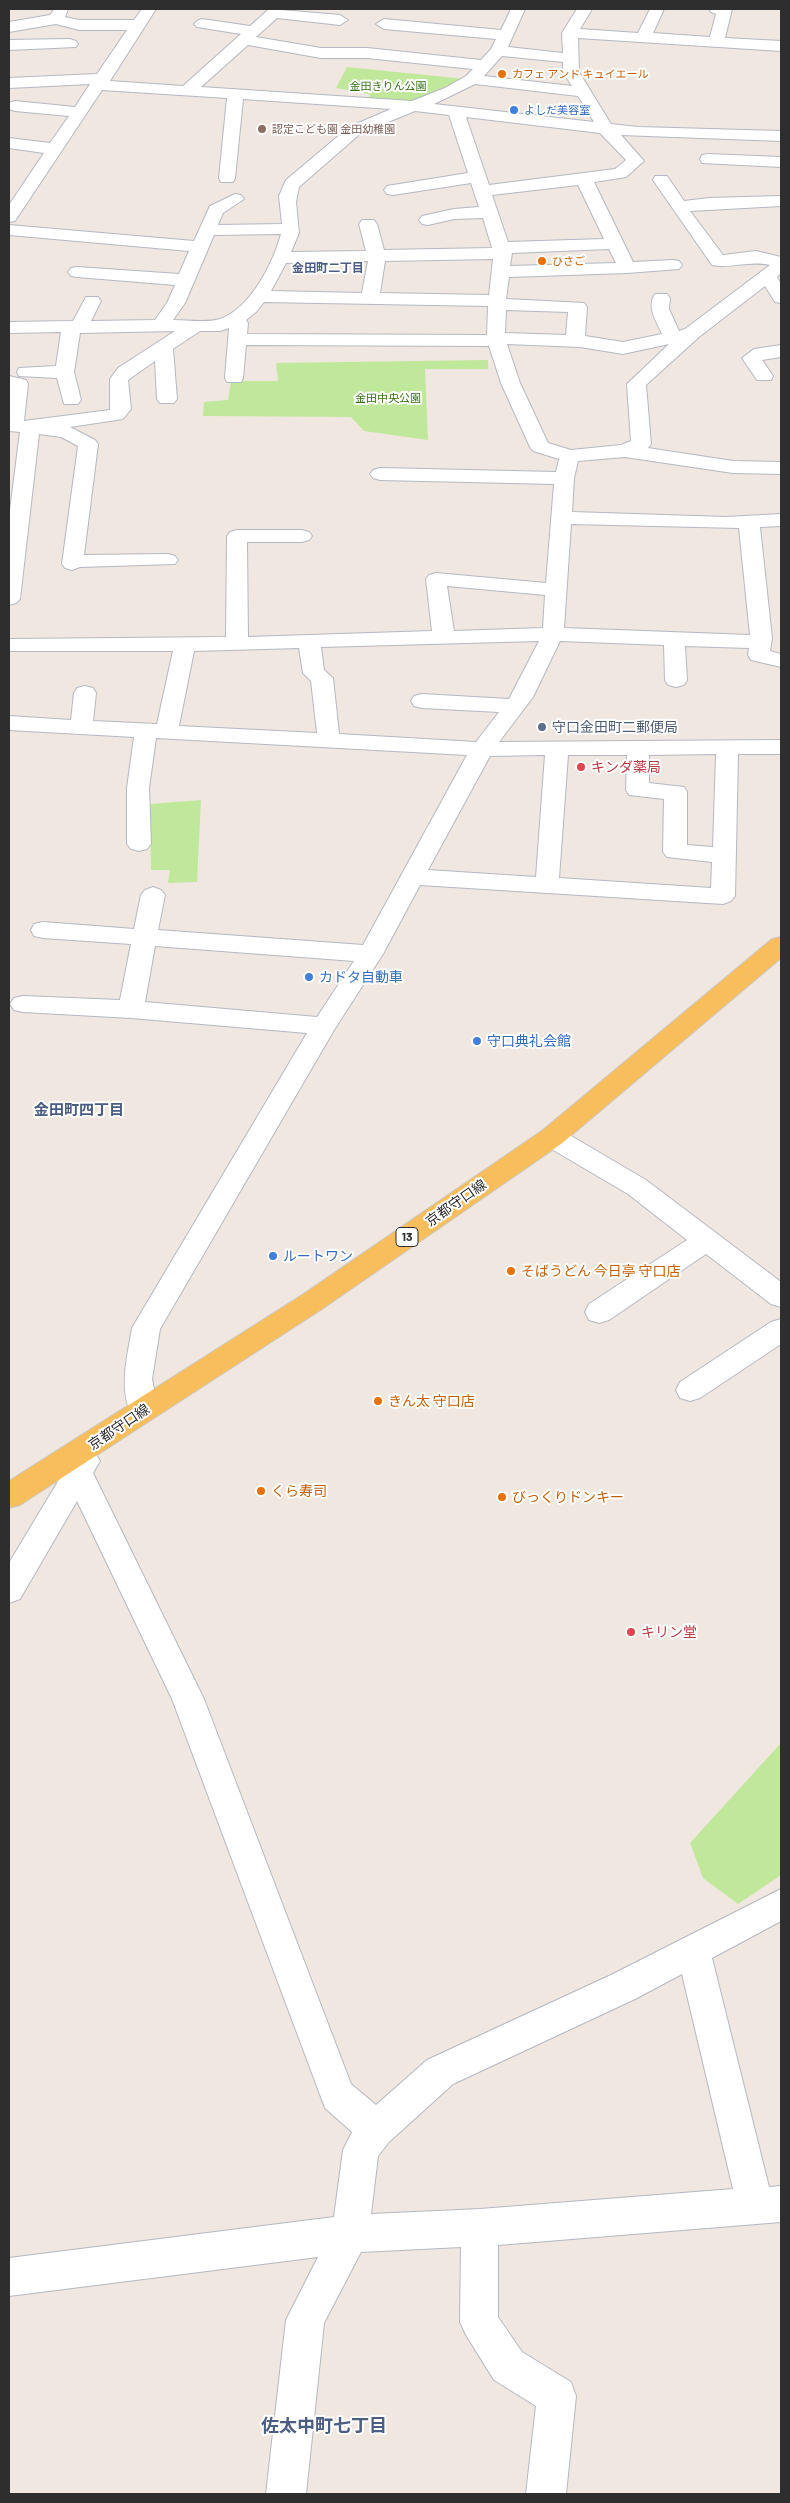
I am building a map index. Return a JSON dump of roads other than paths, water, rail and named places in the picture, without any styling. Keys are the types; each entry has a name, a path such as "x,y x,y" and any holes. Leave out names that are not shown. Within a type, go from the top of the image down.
{"main road":[{"name":"京都守口線","path":"9,1496 312,1302 552,1137 781,945"}],"street":[{"path":"9,217 148,9"},
{"path":"367,53 394,9"},
{"path":"11,330 220,325 240,315 251,308 259,296 291,231 287,196 292,184 355,130 451,91 472,79 498,51 518,9"},
{"path":"393,190 584,180 620,173 636,161 606,129 571,72 570,33 584,9"},
{"path":"644,37 657,9"},
{"path":"716,9 726,10 716,42"},
{"path":"224,10 207,25 321,53 367,53 486,65"},
{"path":"186,92 276,11 340,20"},
{"path":"9,27 58,14 79,25 138,25"},
{"path":"384,24 506,35"},
{"path":"570,33 781,46"},
{"path":"9,45 70,44"},
{"path":"498,51 570,58"},
{"path":"472,79 583,92"},
{"path":"9,83 101,82 235,96 412,106 638,132 781,136"},
{"path":"227,178 235,96"},
{"path":"15,106 80,112"},
{"path":"456,111 502,251 497,339 509,378 540,446 570,456 625,451 711,462 733,467 781,468"},
{"path":"9,144 54,149"},
{"path":"708,159 781,162"},
{"path":"584,180 628,268"},
{"path":"661,180 718,260 756,256 776,268 781,298"},
{"path":"9,184 30,185"},
{"path":"160,326 176,303 216,210 235,198"},
{"path":"679,207 709,203 781,201"},
{"path":"428,220 454,214 490,212"},
{"path":"368,224 377,258 370,299"},
{"path":"208,230 256,231 290,228"},
{"path":"9,230 199,247"},
{"path":"279,258 377,258 616,244"},
{"path":"500,272 673,265"},
{"path":"625,451 641,444 636,384 692,333 776,268"},
{"path":"77,272 186,280"},
{"path":"259,296 578,307 575,341"},
{"path":"661,298 660,309 673,339"},
{"path":"71,400 65,372 75,328 92,301"},
{"path":"234,378 236,339 240,315"},
{"path":"17,426 116,415 121,409 119,380 125,372 195,326"},
{"path":"236,339 497,339 575,341 623,348 673,339 692,333"},
{"path":"164,346 167,399"},
{"path":"764,376 751,358 761,353 781,351"},
{"path":"26,372 65,372"},
{"path":"9,382 19,384 17,468 9,599"},
{"path":"17,426 66,432 88,444 72,562 168,560"},
{"path":"143,1410 138,1378 146,1328 324,1026 371,954 482,749 522,698 553,634 560,518 564,478 570,456"},
{"path":"380,474 564,478"},
{"path":"560,518 749,522 781,520"},
{"path":"749,522 760,629 759,655 781,660"},
{"path":"237,644 237,536 302,536"},
{"path":"444,638 436,579 555,590"},
{"path":"9,645 237,644 553,634 750,642 760,629 781,621"},
{"path":"674,639 676,680"},
{"path":"309,642 314,673 322,678 329,740"},
{"path":"139,844 138,788 185,645"},
{"path":"81,727 85,693"},
{"path":"422,701 515,706"},
{"path":"9,723 482,749 781,746"},
{"path":"412,877 723,896 727,747"},
{"path":"547,885 557,748"},
{"path":"638,748 637,790 676,792 675,852 724,855"},
{"path":"131,1009 153,895"},
{"path":"43,930 371,954"},
{"path":"23,1004 131,1009 324,1026"},
{"path":"552,1137 637,1187 781,1297"},
{"path":"599,1312 707,1240"},
{"path":"690,1390 781,1330"},
{"path":"9,1590 96,1442"},
{"path":"78,1472 188,1699 338,2096 376,2129"},
{"path":"286,2494 306,2320 350,2234 361,2150 376,2129 440,2072 623,1987 781,1904"},
{"path":"9,2277 350,2234 480,2228 768,2205 693,1950"},
{"path":"480,2228 478,2322 508,2366 557,2396 546,2494"}],"place":[{"name":"カフェ アンド キュイエール","path":"502,74"},
{"name":"よしだ美容室","path":"514,110"},
{"name":"認定こども園 金田幼稚園","path":"262,129"},
{"name":"ひさご","path":"542,261"},
{"name":"守口金田町二郵便局","path":"542,727"},
{"name":"キンダ薬局","path":"581,767"},
{"name":"カドタ自動車","path":"309,977"},
{"name":"守口典礼会館","path":"477,1041"},
{"name":"ルートワン","path":"273,1256"},
{"name":"そばうどん 今日亭 守口店","path":"511,1271"},
{"name":"きん太 守口店","path":"378,1401"},
{"name":"くら寿司","path":"261,1491"},
{"name":"びっくりドンキー","path":"502,1497"},
{"name":"キリン堂","path":"631,1632"}],"district":[{"name":"金田町二丁目","path":"328,268"},
{"name":"金田町四丁目","path":"79,1110"},
{"name":"佐太中町七丁目","path":"324,2426"}],"park label":[{"name":"金田きりん公園","path":"388,86"},
{"name":"金田中央公園","path":"388,398"}]}
